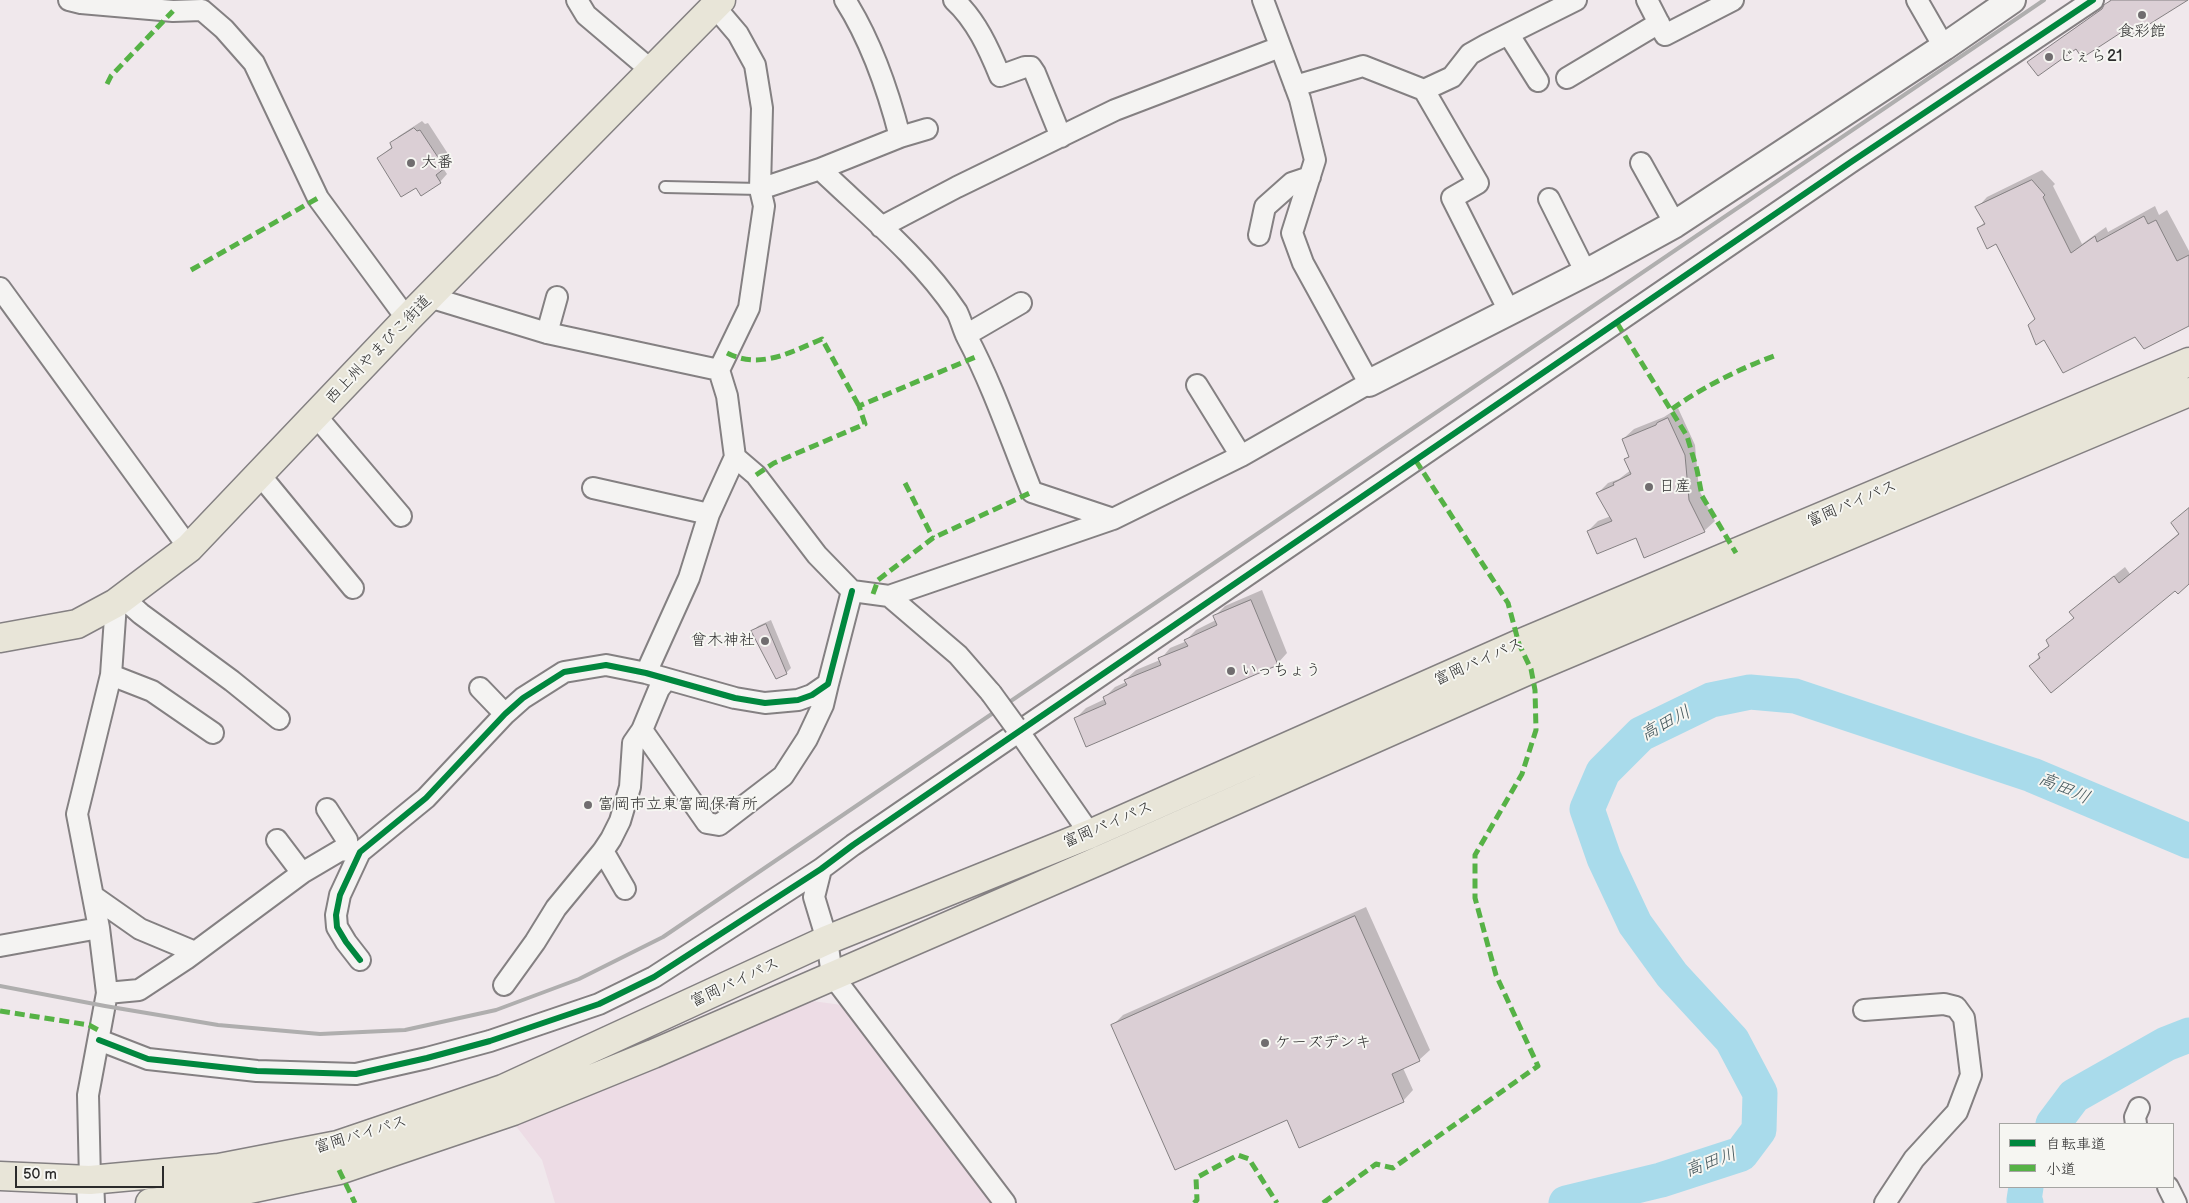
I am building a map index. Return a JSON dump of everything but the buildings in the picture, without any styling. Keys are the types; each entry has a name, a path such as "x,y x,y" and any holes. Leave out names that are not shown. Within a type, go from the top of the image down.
{"highway":[{"name":"西上州やまびこ街道","path":"0,638 76,624 120,601 189,548 407,319 718,4"},
{"name":"富岡バイパス","path":"0,1176 91,1191 338,1145 503,1089 827,940 1090,834 1519,644 2189,362"},
{"name":"富岡バイパス","path":"150,1203 226,1194 339,1170 513,1111 653,1054 1105,858 1531,669 2189,392"}],"street":[{"path":"69,0 81,3 172,11 199,5 224,28 254,62 318,198 407,319"},
{"path":"577,0 586,15 652,71"},
{"path":"845,0 858,22 894,112 900,137"},
{"path":"954,0 966,11 991,53 1000,76 1025,66 1031,67 1062,137"},
{"path":"1263,0 1295,86 1315,160 1292,233 1303,263 1369,383"},
{"path":"1424,90 1452,77 1470,54 1576,0"},
{"path":"1647,0 1665,36 1733,0"},
{"path":"1917,0 1944,47"},
{"path":"735,457 756,476 817,555 852,591 889,596 1113,519 1241,456 1369,383 1586,273 1675,224 1944,47 2012,0"},
{"path":"99,1040 148,1059 257,1071 356,1074 427,1058 543,1024 600,1004 654,977 821,869 1017,729 1851,162 2093,0"},
{"path":"646,673 690,578 709,514 735,457 727,396 718,370 749,308 764,206 760,189 762,108 755,65 738,34 718,4"},
{"path":"1567,78 1659,23"},
{"path":"1509,35 1538,80"},
{"path":"881,227 957,187 1115,110 1280,47"},
{"path":"1295,86 1363,66 1424,90 1478,183 1452,198 1509,311"},
{"path":"760,189 820,169 900,137 927,129"},
{"path":"1641,163 1675,224"},
{"path":"820,169 881,227 938,287 958,315 966,335 978,356 1032,492 1113,519"},
{"path":"1259,235 1265,206 1292,183 1310,177"},
{"path":"1549,199 1586,273"},
{"path":"0,288 189,548"},
{"path":"547,333 557,297"},
{"path":"429,298 547,333 718,370"},
{"path":"966,335 1021,303"},
{"path":"1197,385 1241,456"},
{"path":"316,416 401,516"},
{"path":"260,475 353,588"},
{"path":"593,488 709,514"},
{"path":"642,730 706,823 719,825 783,776 806,739 823,705 852,591"},
{"path":"889,596 958,655 991,693 1090,834"},
{"path":"91,1191 88,1095 107,993 94,896 77,814 111,675 120,601 232,680 279,719"},
{"path":"360,960 337,927 336,915 340,895 354,851 426,798 505,714 523,698 564,672 606,665 646,673 735,698 765,703 798,700 812,696 828,684"},
{"path":"111,675 152,691 213,733"},
{"path":"504,985 535,942 556,908 603,851 620,821 630,786 633,743 642,730 659,689 666,680"},
{"path":"480,688 505,714"},
{"path":"327,809 354,851"},
{"path":"277,840 302,873"},
{"path":"107,993 139,990 195,952 302,873 341,850 354,851"},
{"path":"603,851 625,888"},
{"path":"821,869 814,897 827,940 832,975 1005,1203"},
{"path":"94,896 140,929 195,952"},
{"path":"0,946 99,928"},
{"path":"1864,1010 1944,1004 1956,1007 1964,1018 1968,1040 1971,1075 1957,1112 1914,1159 1885,1203"},
{"path":"2168,1188 2176,1203"}],"lane":[{"path":"665,187 760,189"}],"shaded area":[{"path":"812,1001 842,1005 991,1203 555,1203 542,1160 516,1126"}],"waterway":[{"name":"高田川","path":"1566,1203 1661,1180 1741,1154 1759,1130 1760,1093 1732,1040 1672,975 1635,924 1604,858 1587,809 1603,772 1641,734 1711,700 1750,692 1795,696 2032,775 2189,841"},
{"name":"高田川","path":"2054,1123 2074,1096 2166,1044 2189,1035"},
{"name":"高田川","path":"2026,1188 2024,1200 2026,1203"}],"railway":[{"path":"0,986 218,1025 320,1034 405,1030 496,1010 579,979 663,937 2044,0"}],"marked path":[{"path":"107,84 111,76 173,11"},
{"path":"191,270 318,198"},
{"path":"1617,323 1687,436 1702,496 1736,553"},
{"path":"727,353 739,358 763,359 787,354 822,339 859,406"},
{"path":"756,475 774,463 865,424 859,406 978,356"},
{"path":"1672,409 1722,379 1774,356"},
{"path":"1323,1203 1376,1164 1393,1168 1538,1066 1496,975 1475,898 1475,855 1522,774 1536,730 1535,690 1531,669 1519,644 1508,603 1416,461"},
{"path":"905,483 933,538"},
{"path":"873,594 878,580 933,538 1032,492"},
{"path":"0,1011 89,1025 100,1031"},
{"path":"1194,1203 1197,1200 1196,1178 1238,1155 1249,1159 1277,1203"},
{"path":"339,1170 355,1203"}],"cycle path":[{"path":"99,1040 148,1059 257,1071 356,1074 490,1041 599,1004 654,977 821,869 853,845 1851,162 2093,0"},
{"path":"360,960 337,927 336,915 340,895 360,852 426,798 505,714 523,698 564,672 606,665 646,673 735,698 765,703 798,700 812,695 828,684 852,591"}],"place":[{"name":"食彩館","path":"2142,15"},
{"name":"じぇら21","path":"2049,57"},
{"name":"大番","path":"411,163"},
{"name":"日産","path":"1649,487"},
{"name":"曾木神社","path":"765,641"},
{"name":"いっちょう","path":"1231,671"},
{"name":"富岡市立東富岡保育所","path":"588,805"},
{"name":"ケーズデンキ","path":"1265,1043"}]}
